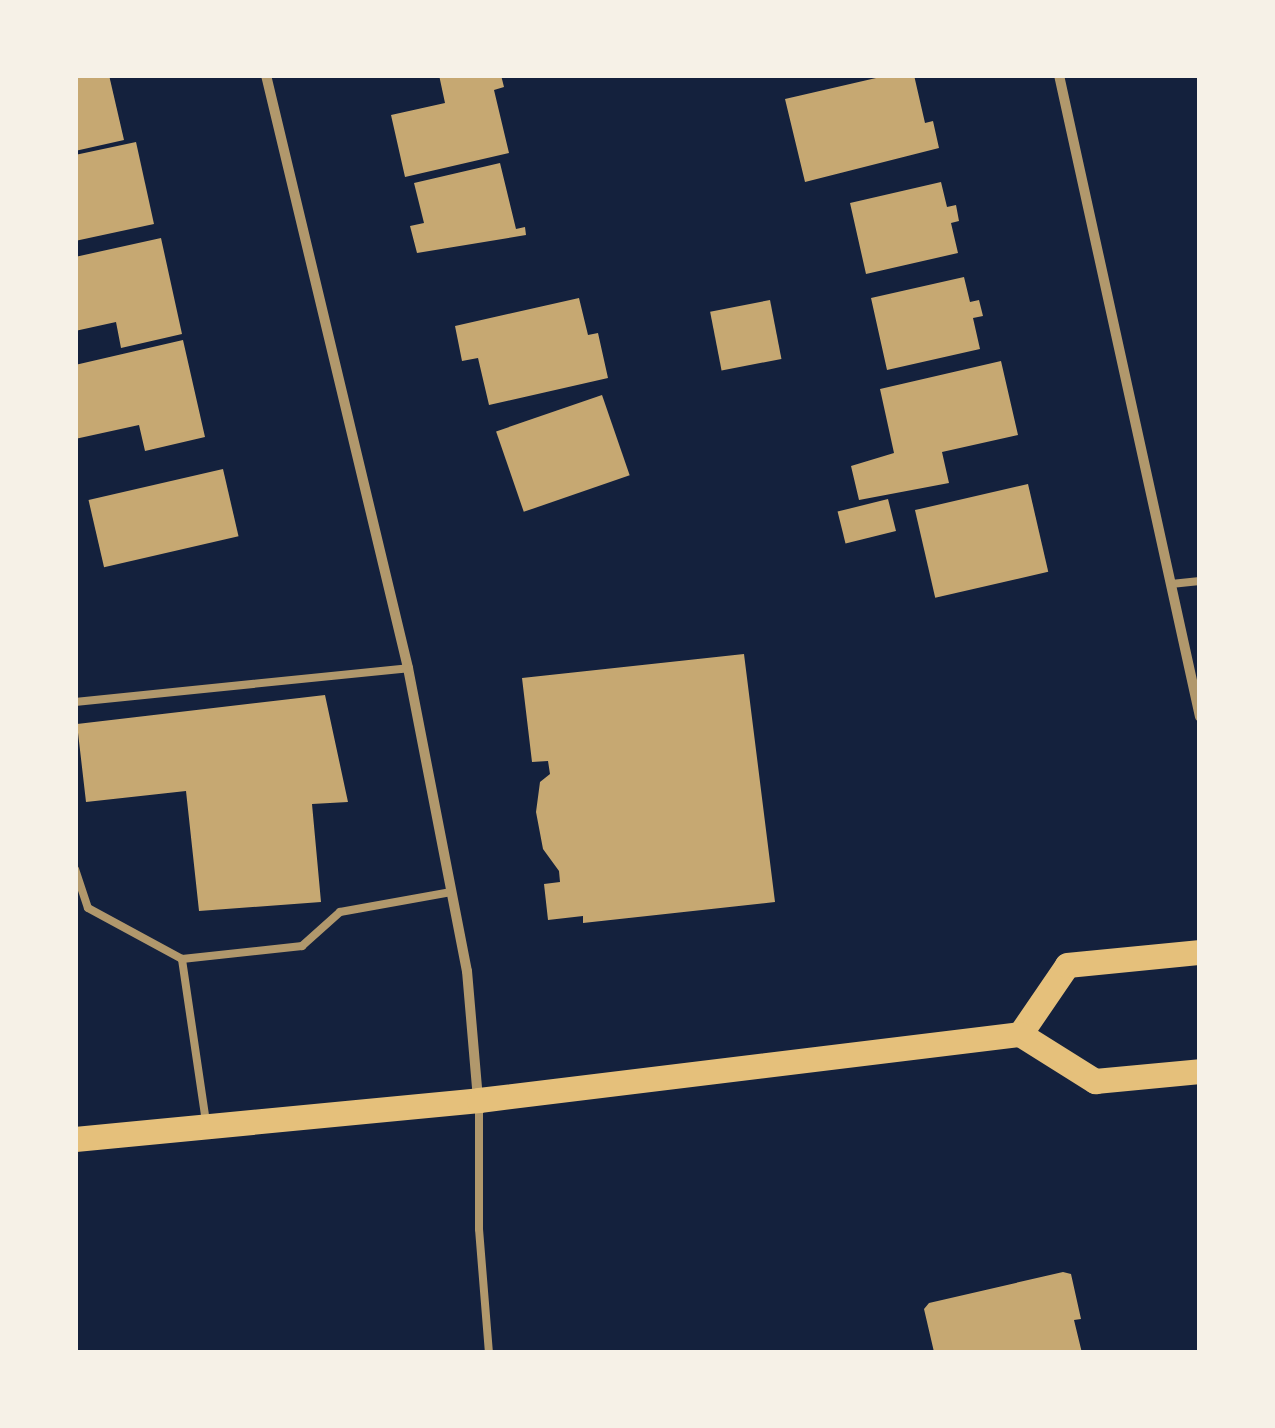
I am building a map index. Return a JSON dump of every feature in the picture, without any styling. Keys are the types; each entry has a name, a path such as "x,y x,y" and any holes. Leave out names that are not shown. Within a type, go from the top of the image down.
{"main road":[{"path":"1020,1034 1067,964 1200,952"},
{"path":"75,1139 478,1100 1020,1034 1094,1081 1200,1071"}],"street":[{"path":"266,75 408,668 467,971 478,1100"},
{"path":"1059,75 1200,718"}],"lane":[{"path":"1170,584 1200,581"},
{"path":"75,702 408,668"},
{"path":"75,869 88,908 182,958 302,946 340,912 451,892"},
{"path":"182,958 207,1126"},
{"path":"478,1100 478,1229 489,1353"}],"building":[{"path":"75,75 109,75 124,140 75,151"},
{"path":"439,75 501,75 504,87 494,90 509,153 405,177 391,115 445,103"},
{"path":"889,75 914,75 925,123 933,121 939,148 805,182 785,99"},
{"path":"136,142 154,224 75,241 75,155"},
{"path":"500,163 516,229 525,227 526,235 417,253 410,226 424,223 414,183"},
{"path":"941,182 947,207 956,205 959,221 951,223 958,253 866,274 850,203"},
{"path":"161,238 182,334 121,348 116,322 75,331 75,257"},
{"path":"964,277 970,302 979,300 983,316 973,318 980,349 887,370 871,298"},
{"path":"579,298 588,335 598,333 608,378 489,405 478,358 462,361 455,326"},
{"path":"770,300 781,359 722,371 710,312"},
{"path":"183,340 205,437 145,451 139,425 75,439 75,365"},
{"path":"1001,361 1018,435 942,452 949,483 859,500 851,466 894,453 880,389"},
{"path":"602,395 630,475 524,512 496,431"},
{"path":"223,469 239,536 104,567 89,500"},
{"path":"1028,484 1048,572 935,598 915,510"},
{"path":"888,499 896,531 846,544 838,512"},
{"path":"744,654 775,902 583,923 583,916 548,920 544,884 560,882 559,871 543,849 536,812 540,782 550,774 548,761 532,762 522,678"},
{"path":"325,695 348,802 312,804 321,902 199,911 186,791 86,802 77,724"},
{"path":"1063,1272 1071,1274 1081,1319 1074,1320 1082,1353 934,1352 924,1309 929,1303"}]}
